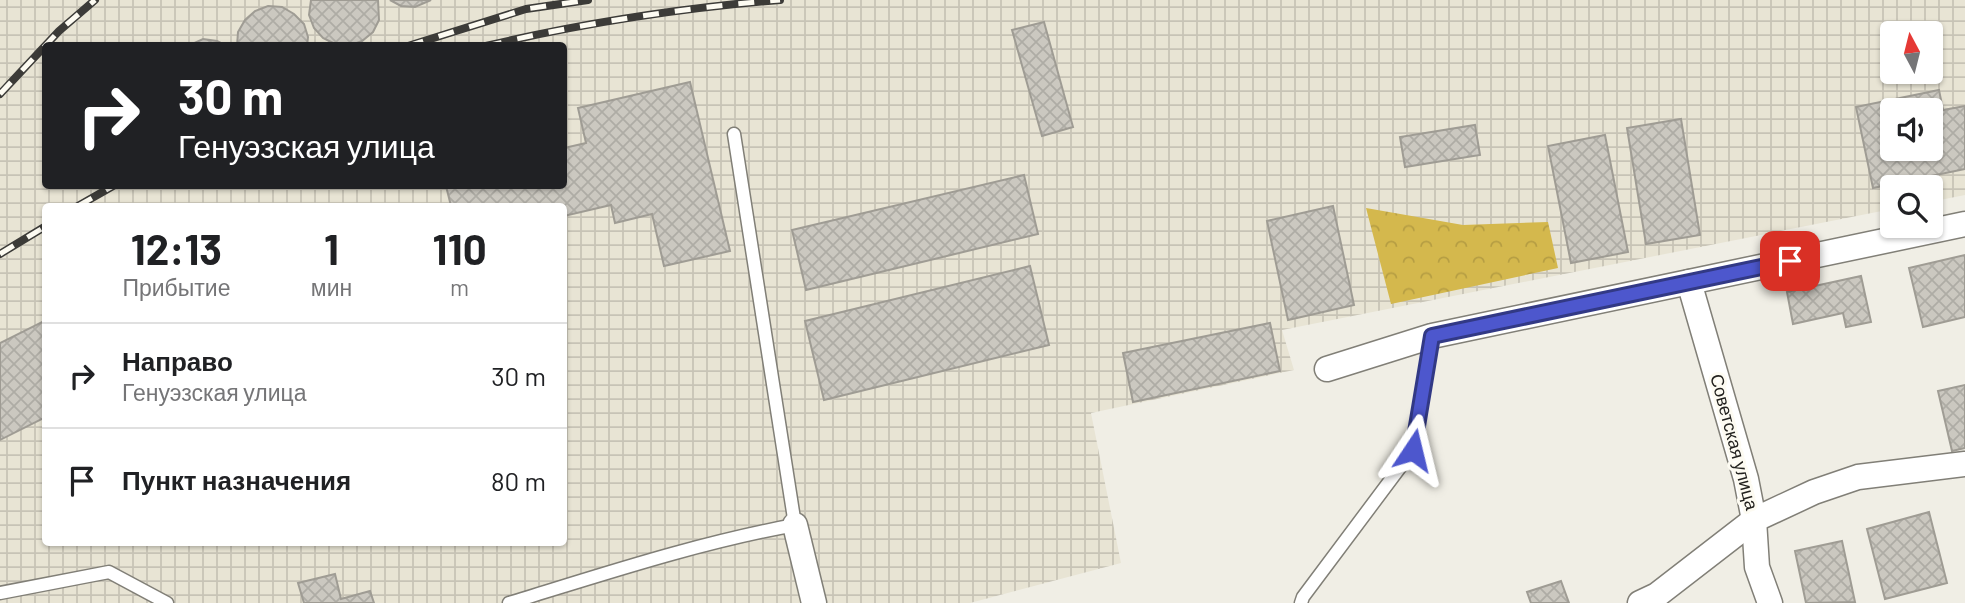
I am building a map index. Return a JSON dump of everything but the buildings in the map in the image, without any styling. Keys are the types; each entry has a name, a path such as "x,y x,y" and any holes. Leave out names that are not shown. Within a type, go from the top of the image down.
{"street":[{"path":"1327,369 1432,336 1965,224"},
{"name":"Советская улица","path":"1689,282 1746,479 1754,520 1757,567 1770,603"},
{"path":"1640,603 1657,595 1754,520 1814,492 1858,477 1965,464"},
{"path":"795,525 814,603"}],"lane":[{"path":"509,603 653,558 741,535 795,525 734,134"},
{"path":"1301,603 1413,450 1432,336"},
{"path":"0,593 109,572 167,603"}],"shaded area":[{"path":"0,0 1965,0 1965,195 1943,199 1943,175 1880,175 1880,211 1282,330 1294,370 1091,413 1121,563 970,603 0,603"}],"green space":[{"path":"1366,208 1463,225 1548,222 1558,268 1391,304"}],"railway":[{"path":"49,42 95,0"},
{"path":"421,42 526,9 588,0"},
{"path":"504,42 632,17 780,0"},
{"path":"0,94 42,49"},
{"path":"83,203 108,189"},
{"path":"0,254 42,228"}],"route":[{"path":"1413,450 1432,336 1790,261"}]}
